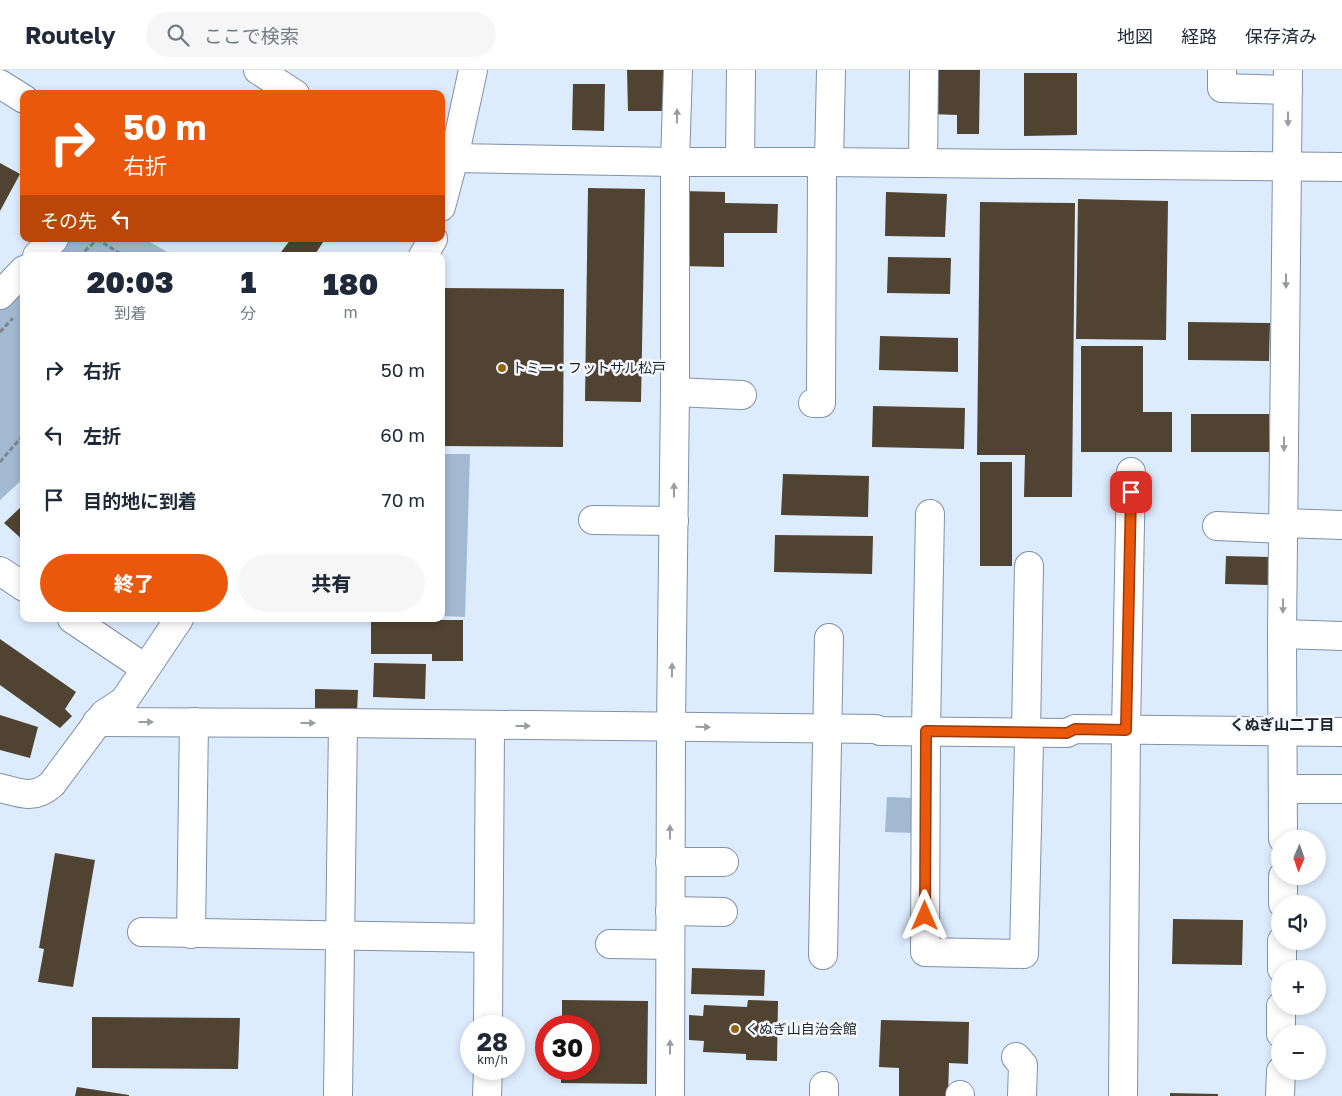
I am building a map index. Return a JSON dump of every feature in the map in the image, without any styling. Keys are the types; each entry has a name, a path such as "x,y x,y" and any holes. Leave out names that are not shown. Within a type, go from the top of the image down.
{"street":[{"path":"258,70 289,90"},
{"path":"445,187 454,158 473,70"},
{"path":"670,1096 675,162 678,70"},
{"path":"740,162 741,70"},
{"path":"813,403 821,403 826,162 831,70"},
{"path":"923,163 924,70"},
{"path":"1222,70 1222,88 1288,80 1282,634 1283,830"},
{"path":"0,84 20,96"},
{"path":"454,158 675,162 1342,167"},
{"path":"41,252 51,242"},
{"path":"0,295 20,274"},
{"path":"675,392 742,394"},
{"path":"1123,1096 1126,730 1131,472"},
{"path":"930,514 926,731 925,952 1024,954 1029,742 1026,732 1029,566"},
{"path":"593,520 674,521"},
{"path":"1218,526 1342,525"},
{"path":"76,622 145,668"},
{"path":"0,788 36,795 45,791 104,714 124,701 177,622"},
{"path":"1282,634 1342,636"},
{"path":"822,955 829,638"},
{"path":"97,722 671,726 1067,733 1075,729 1342,732"},
{"path":"191,934 194,722"},
{"path":"338,1096 343,723"},
{"path":"488,1015 490,726"},
{"path":"1284,788 1342,789"},
{"path":"670,862 724,862"},
{"path":"670,911 723,912"},
{"path":"142,932 488,938"},
{"path":"610,944 670,945"},
{"path":"1016,1057 1022,1065 1022,1096"},
{"path":"487,1096 488,1080"},
{"path":"1280,1096 1281,1080"}],"path":[{"path":"83,252 94,242"},
{"path":"102,242 118,252"},
{"path":"0,462 20,439"}],"shaded area":[{"path":"66,242 150,242 167,252 56,252"},
{"path":"20,289 20,482 0,500 0,310"},
{"path":"445,454 470,454 465,617 445,616"},
{"path":"887,797 916,798 915,833 885,832"}],"building":[{"path":"627,70 665,70 665,111 628,111"},
{"path":"930,70 980,70 979,134 957,134 957,115 930,114"},
{"path":"1024,73 1077,73 1077,135 1024,136"},
{"path":"573,84 605,84 604,131 572,130"},
{"path":"0,163 20,174 0,211"},
{"path":"588,188 645,189 641,402 585,401"},
{"path":"683,191 725,192 725,203 778,204 777,233 724,233 724,267 682,266"},
{"path":"886,192 947,194 945,237 885,236"},
{"path":"1078,199 1168,201 1166,340 1076,339"},
{"path":"980,202 1075,203 1072,497 1024,497 1025,455 977,455"},
{"path":"289,242 323,242 317,252 281,252"},
{"path":"888,257 951,258 950,294 887,293"},
{"name":"トミー・フットサル松戸","path":"445,288 564,289 563,447 445,446"},
{"path":"1188,322 1270,323 1269,361 1188,360"},
{"path":"880,336 958,338 958,372 879,370"},
{"path":"1081,346 1143,346 1143,412 1172,412 1172,452 1081,452"},
{"path":"873,406 965,408 964,449 872,447"},
{"path":"1191,414 1269,414 1269,452 1191,452"},
{"path":"980,462 1012,462 1012,566 980,566"},
{"path":"783,474 869,476 868,517 781,515"},
{"path":"20,508 20,537 4,523"},
{"path":"775,535 873,536 872,574 774,572"},
{"path":"1226,556 1270,557 1269,585 1225,584"},
{"path":"445,620 463,620 463,661 432,661 432,654 371,654 371,622 445,622"},
{"path":"0,639 76,692 65,709 72,716 60,728 0,685"},
{"path":"374,663 426,664 425,699 373,697"},
{"path":"315,689 358,690 357,712 315,711"},
{"path":"0,715 38,727 30,758 0,750"},
{"path":"55,853 95,860 73,987 38,982 44,949 39,948"},
{"path":"1173,919 1243,920 1242,965 1172,964"},
{"path":"692,968 765,970 764,996 691,994"},
{"path":"562,1000 648,1001 647,1084 561,1083 561,1080 600,1080 600,1015 562,1015"},
{"path":"748,1000 778,1001 777,1061 746,1060 746,1054 703,1052 704,1041 689,1040 689,1015 703,1016 704,1005 747,1007"},
{"path":"92,1017 240,1018 238,1069 92,1068"},
{"path":"881,1020 969,1022 968,1064 949,1063 948,1096 899,1096 899,1068 879,1067"},
{"path":"77,1087 129,1095 129,1096 75,1096"},
{"path":"1170,1093 1218,1094 1218,1096 1170,1096"}],"place":[{"name":"トミー・フットサル松戸","path":"502,368"},
{"name":"くぬぎ山自治会館","path":"735,1029"}],"district":[{"name":"くぬぎ山二丁目","path":"1282,725"}],"route":[{"path":"925,916 926,731 1067,733 1075,729 1126,730 1131,492"}]}
